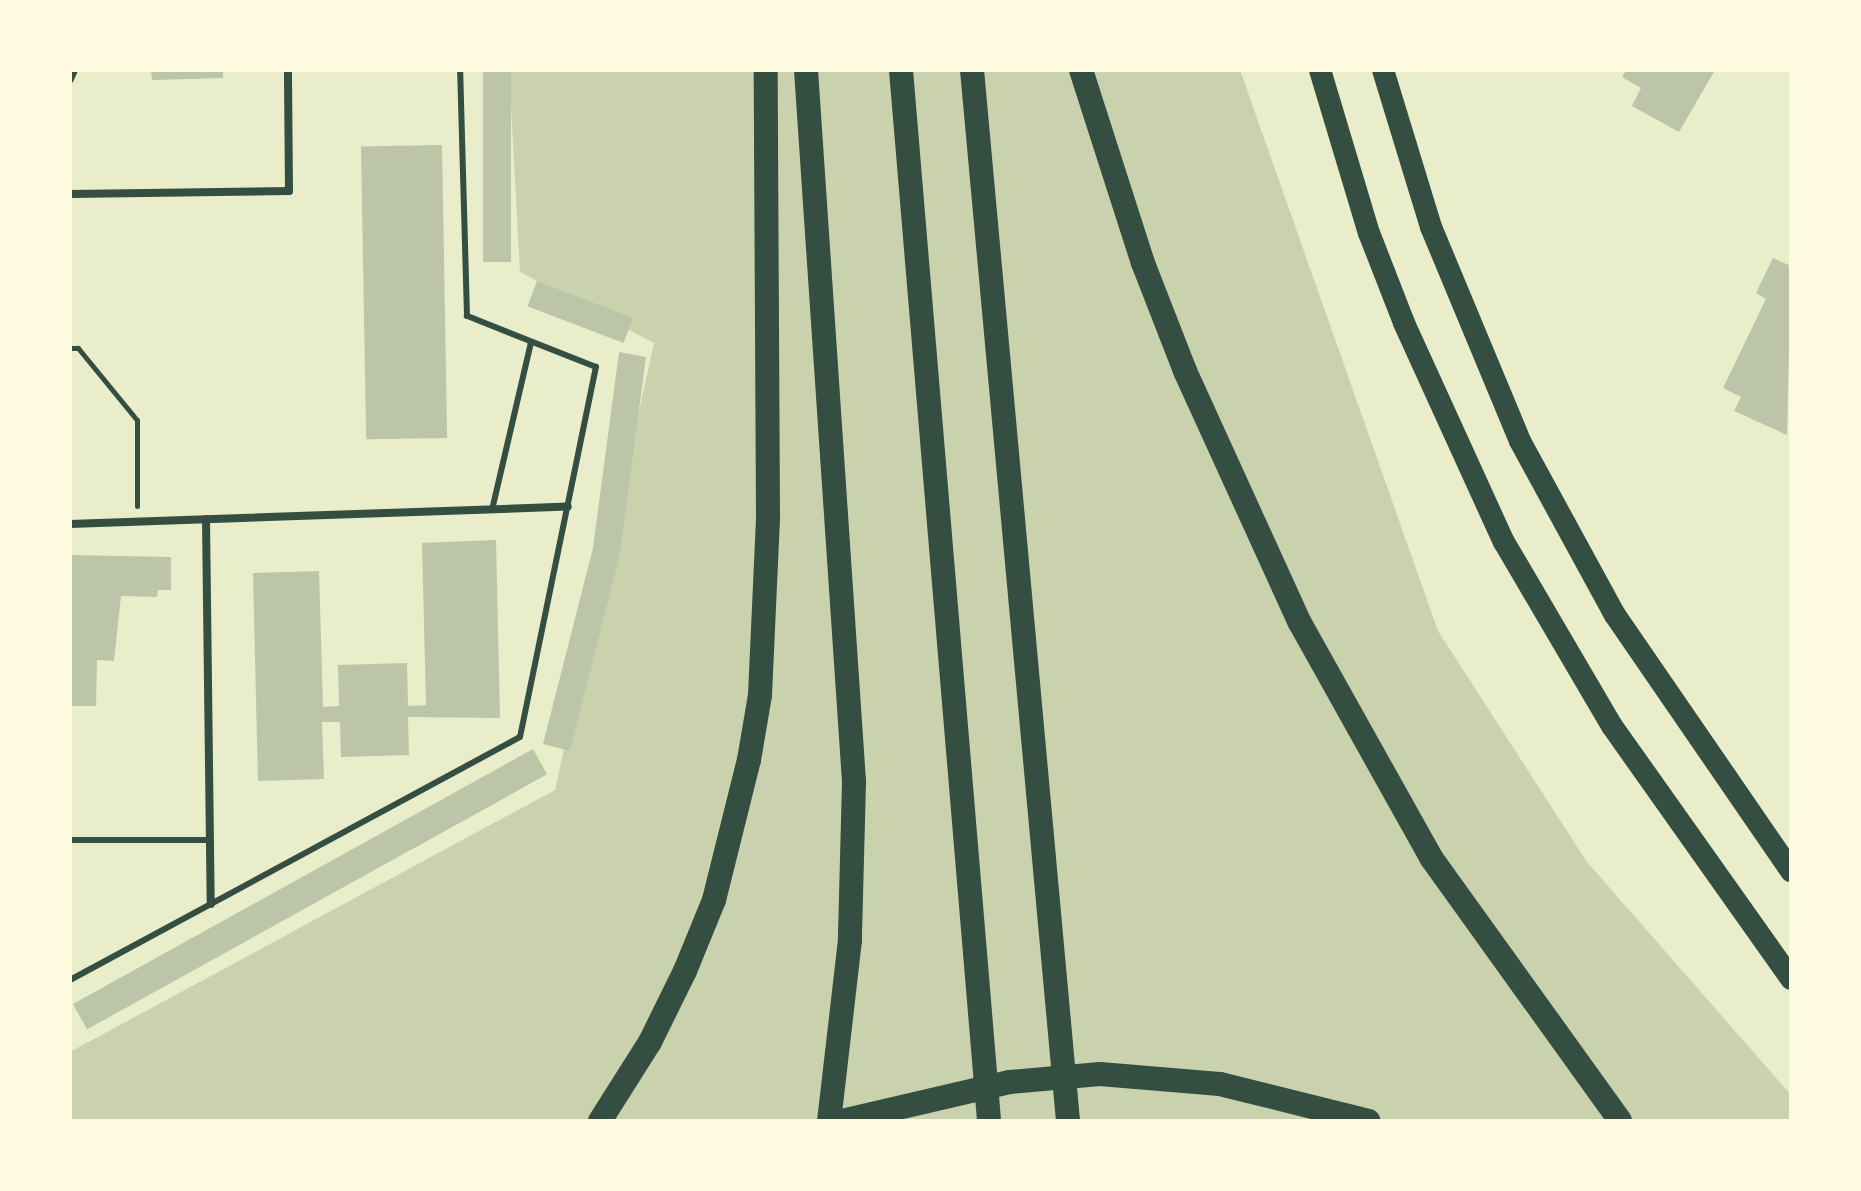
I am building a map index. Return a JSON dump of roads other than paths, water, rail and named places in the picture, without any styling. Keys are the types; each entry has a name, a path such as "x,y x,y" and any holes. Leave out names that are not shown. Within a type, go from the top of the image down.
{"highway":[{"path":"600,1121 650,1042 685,971 735,829 752,747 760,695 768,517 766,70"},
{"path":"806,70 854,782 850,940 829,1121"},
{"path":"901,70 989,1121"},
{"path":"972,70 1068,1121"},
{"path":"1081,70 1143,263 1180,357 1300,623 1432,859 1620,1121"},
{"path":"1320,70 1369,233 1404,323 1504,542 1612,726 1791,979"},
{"path":"1383,70 1431,227 1520,441 1615,615 1791,871"},
{"path":"842,1121 1010,1082 1100,1074 1220,1084 1368,1121"}],"street":[{"path":"70,79 74,70"},
{"path":"70,194 289,191 288,70"},
{"path":"70,524 568,507"},
{"path":"206,519 211,904"}],"lane":[{"path":"70,980 520,737 596,367 467,316 460,70"},
{"path":"492,510 531,342"},
{"path":"70,840 210,840"}]}
